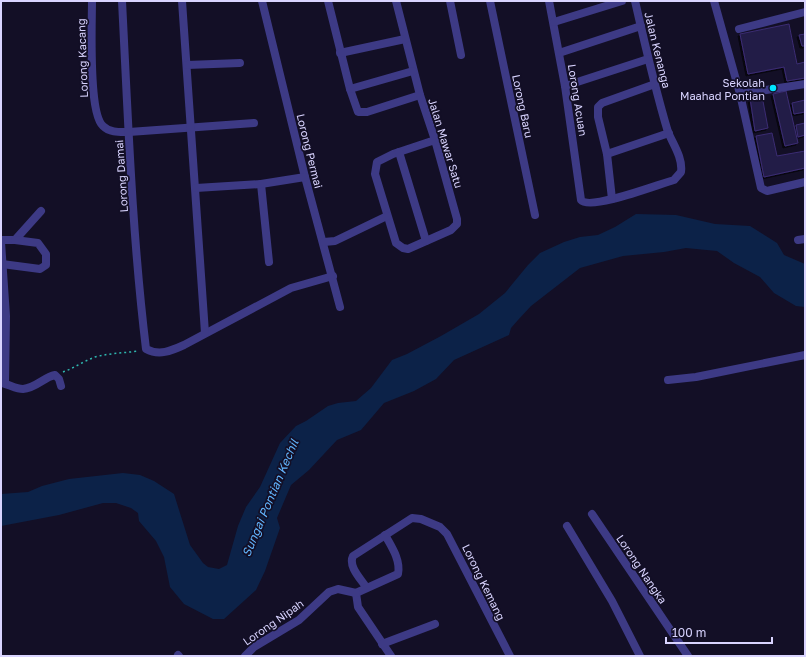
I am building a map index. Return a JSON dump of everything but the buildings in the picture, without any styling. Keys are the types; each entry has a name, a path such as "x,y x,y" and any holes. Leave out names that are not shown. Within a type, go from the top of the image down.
{"street":[{"name":"Lorong Kacang","path":"92,1 93,89 96,114 106,129 119,132 129,132"},
{"name":"Lorong Damai","path":"122,1 141,313 146,349"},
{"path":"182,1 205,333"},
{"name":"Lorong Permai","path":"262,1 305,177 324,242 340,307"},
{"path":"328,1 340,52 357,110 362,113 420,95"},
{"name":"Jalan Mawar Satu","path":"387,216 396,243 403,248 408,248 451,230 456,224 457,219 435,140 413,71 396,1"},
{"path":"450,1 461,55"},
{"name":"Lorong Baru","path":"490,1 535,215"},
{"name":"Lorong Acuan","path":"549,1 565,86 582,202 590,204 612,199"},
{"path":"554,22 622,1"},
{"name":"Jalan Kenanga","path":"612,199 674,180 681,172 680,160 669,133 648,59 635,1"},
{"path":"714,1 740,94 760,188 766,192 805,182"},
{"path":"739,29 805,12"},
{"path":"559,53 641,26"},
{"path":"340,52 405,39"},
{"path":"565,86 648,59"},
{"path":"187,66 240,63"},
{"path":"350,89 413,71"},
{"path":"612,199 607,154 598,117 600,105 655,84"},
{"path":"740,94 805,84"},
{"path":"129,132 254,123"},
{"path":"607,154 669,133"},
{"path":"324,242 335,241 387,216 375,174 377,162 399,152 435,140"},
{"path":"399,152 426,241"},
{"path":"196,188 261,184 305,177"},
{"path":"261,184 269,262"},
{"path":"15,240 41,211"},
{"path":"2,264 43,269 46,265 46,254 38,243 15,240 1,241 2,264 6,316 3,383 16,388 28,388 49,376 55,375 60,379 61,386"},
{"path":"146,349 152,353 168,352 291,288 332,276"},
{"path":"668,380 696,377 805,355"},
{"name":"Lorong Nangka","path":"592,514 688,656"},
{"name":"Lorong Kemang","path":"385,535 412,518 421,519 443,529 451,540 482,604 510,656"},
{"path":"567,526 612,601 640,656"},
{"path":"366,587 352,566 352,558 385,535 396,556 399,568 398,574 366,587 356,593 358,606 391,656"},
{"name":"Lorong Nipah","path":"245,656 260,642 299,620 329,592 338,589 356,593"},
{"path":"382,644 435,624"}],"path":[{"path":"55,375 93,358 116,352 146,349"}],"water":[{"name":"Sungai Pontian Kechil","path":"636,214 676,215 715,224 750,226 777,243 784,255 805,264 805,307 796,306 774,293 760,277 734,263 717,251 686,248 623,256 580,268 531,306 511,328 509,335 454,360 436,379 414,391 384,403 361,430 337,440 309,470 291,485 277,518 280,528 265,571 256,590 224,619 213,619 184,604 170,587 164,557 156,541 139,521 138,513 131,508 116,503 103,503 59,515 1,526 1,494 28,492 42,486 69,479 123,473 140,475 154,481 174,494 190,545 203,563 208,567 219,569 227,565 238,526 246,507 260,487 280,443 296,426 328,406 356,401 371,388 392,360 407,354 479,314 505,293 540,253 564,242 580,237 598,235 615,227"}],"place":[{"name":"Sekolah Maahad Pontian","path":"773,88"}]}
